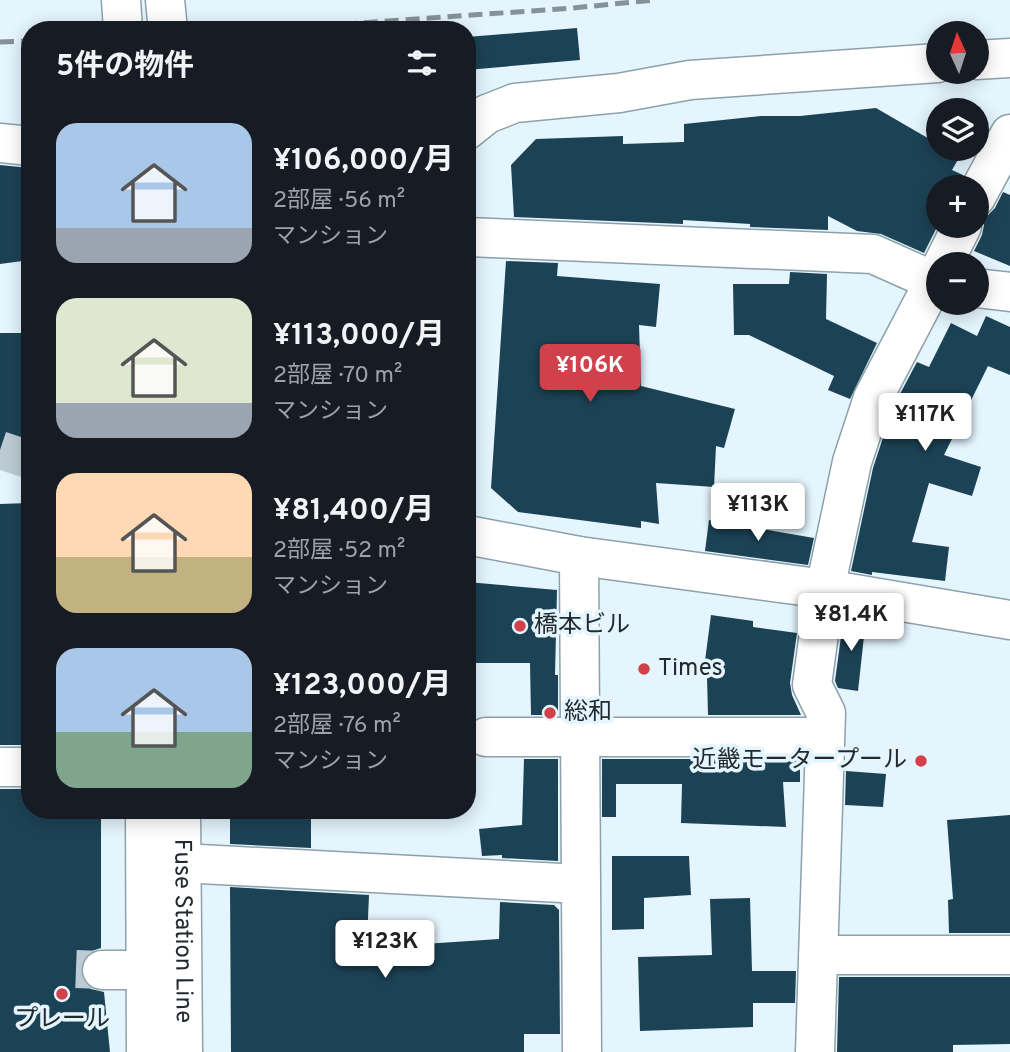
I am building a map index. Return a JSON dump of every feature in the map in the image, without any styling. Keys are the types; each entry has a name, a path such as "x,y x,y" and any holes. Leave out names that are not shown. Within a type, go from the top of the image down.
{"street":[{"path":"121,0 122,21"},
{"path":"165,0 167,21"},
{"path":"989,60 1010,58"},
{"path":"476,123 487,114 515,103 618,93 690,80 926,64"},
{"path":"988,175 1010,134"},
{"path":"0,143 21,145"},
{"path":"476,237 873,254 926,272"},
{"path":"989,290 1010,292"},
{"path":"815,1052 826,713 813,685 825,589 852,462 873,398 926,299"},
{"path":"476,537 579,556 825,589 1010,620"},
{"path":"579,556 582,1052"},
{"path":"486,737 825,737"},
{"path":"0,766 21,767"},
{"name":"Fuse Station Line","path":"145,819 146,1052"},
{"name":"Fuse Station Line","path":"181,819 183,1052"},
{"path":"181,863 581,884"},
{"path":"818,955 1010,955"},
{"path":"102,970 145,970"}],"building":[{"path":"577,28 580,60 476,69 476,36"},
{"path":"876,108 926,137 926,161 957,161 952,170 963,175 926,175 926,238 932,238 924,253 881,234 857,231 828,216 828,230 750,227 750,224 683,220 683,224 514,217 511,165 536,139 623,136 623,144 684,142 684,124 761,116 800,116"},
{"path":"0,165 21,167 21,261 0,264"},
{"path":"1003,192 1010,195 1010,266 989,257 989,252 974,251 980,238 989,238 989,214"},
{"path":"506,261 558,263 557,276 660,284 656,327 639,325 641,386 735,409 724,448 716,446 714,487 656,483 659,524 641,521 641,528 518,512 491,488"},
{"path":"790,272 827,274 826,319 877,343 850,399 828,390 834,376 749,335 734,335 733,284 789,284"},
{"path":"986,316 1010,327 1010,375 988,366 944,455 981,467 972,496 929,483 912,542 949,547 945,581 851,571 873,468 893,407 917,362 929,367 951,323 977,336"},
{"path":"0,333 21,333 21,450 0,450"},
{"path":"21,503 21,745 0,745 0,504"},
{"path":"709,520 814,538 808,565 705,551"},
{"name":"橋本ビル","path":"476,583 557,590 555,675 558,675 558,715 531,715 530,663 476,663"},
{"path":"844,614 866,618 858,691 838,688 835,681"},
{"path":"711,615 753,621 753,627 797,633 790,683 801,715 708,715 707,677 703,676"},
{"path":"524,759 558,759 558,861 502,858 502,855 482,856 479,829 522,825"},
{"path":"602,759 800,759 800,782 783,782 786,827 681,823 682,784 616,784 616,817 602,817"},
{"path":"846,771 886,774 883,807 845,805"},
{"path":"0,789 21,789 21,819 101,819 101,948 92,951 83,959 80,971 83,981 91,989 104,992 110,1052 0,1052"},
{"path":"1010,815 1010,933 949,933 948,900 953,899 947,820"},
{"path":"230,819 311,819 311,848 230,844"},
{"path":"612,856 689,856 691,895 644,898 644,929 612,930"},
{"path":"230,887 369,895 367,941 424,939 424,944 499,939 500,902 554,905 559,910 560,1034 524,1034 524,1052 231,1052"},
{"path":"750,898 752,971 796,971 795,1003 753,1003 753,1027 640,1031 638,957 712,955 710,899"},
{"path":"839,977 1010,977 1010,1044 953,1045 953,1052 837,1052"}],"tunnel":[{"path":"0,450 21,457"},
{"path":"76,969 102,970"}],"railway":[{"path":"387,21 654,0"},
{"path":"0,42 21,41"}],"place":[{"name":"橋本ビル","path":"520,626"},
{"name":"Times","path":"644,669"},
{"name":"総和","path":"550,713"},
{"name":"近畿モータープール","path":"921,761"},
{"name":"プレール","path":"62,994"}]}
